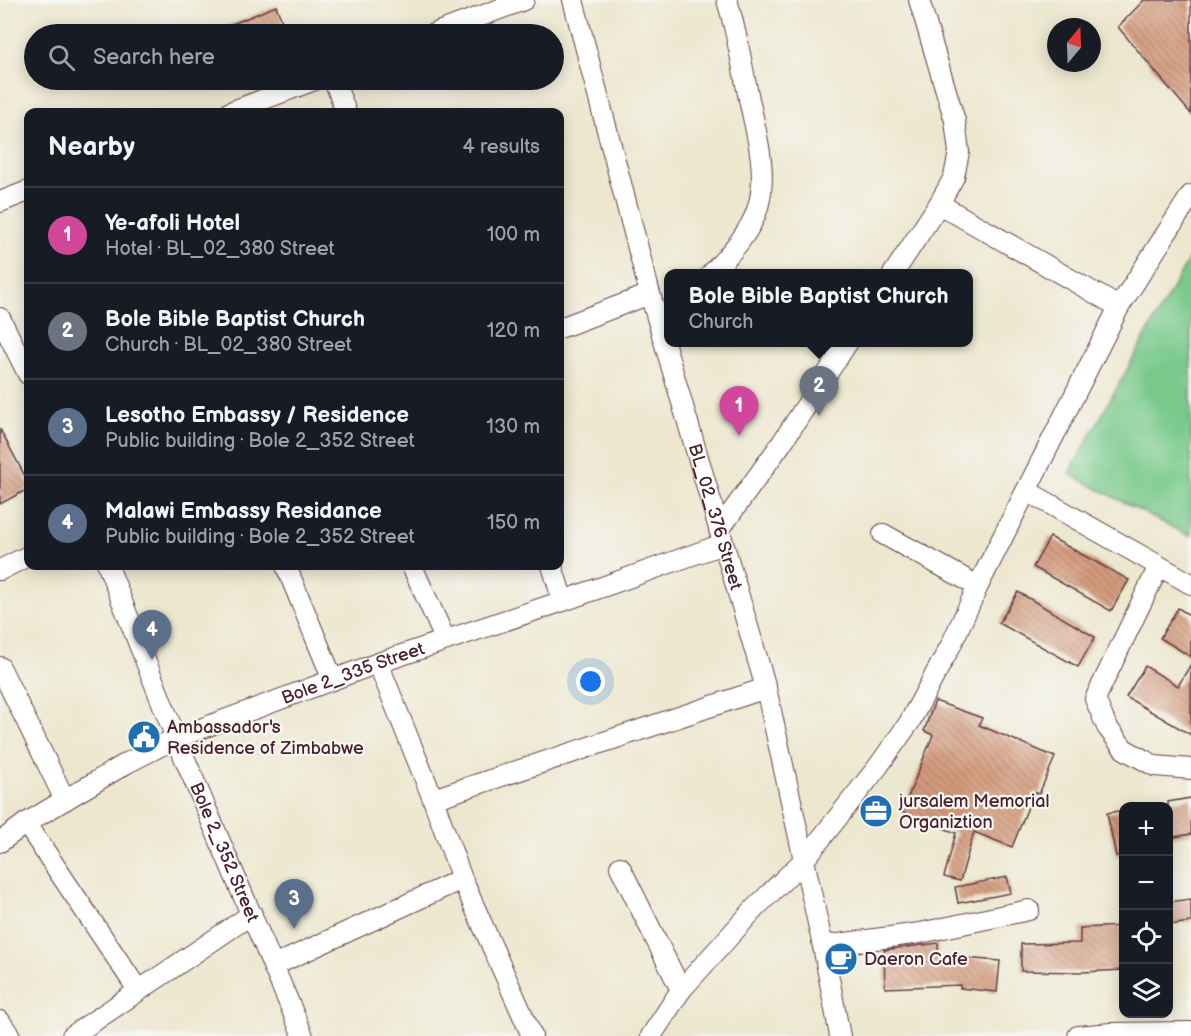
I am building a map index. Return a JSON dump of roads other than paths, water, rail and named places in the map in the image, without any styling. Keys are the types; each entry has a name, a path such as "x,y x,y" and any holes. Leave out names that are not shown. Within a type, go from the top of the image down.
{"street":[{"path":"460,24 524,0"},
{"name":"BL_02_376 Street","path":"573,0 650,294 663,313"},
{"path":"715,269 747,229 757,209 762,188 761,159 727,0"},
{"path":"896,269 954,177 959,152 956,121 919,0"},
{"path":"241,108 288,90"},
{"path":"338,90 344,108"},
{"path":"0,202 24,193"},
{"path":"651,1036 681,990 755,908 804,860 877,768 909,723 951,645 1066,408 1119,307 1191,195"},
{"path":"939,204 1119,307"},
{"path":"564,326 650,294"},
{"path":"0,318 24,362"},
{"name":"BL_02_376 Street","path":"672,347 721,537 766,688 823,946 840,1036"},
{"path":"721,537 845,347"},
{"path":"1027,491 1191,584"},
{"path":"883,534 978,586"},
{"name":"Bole 2_335 Street","path":"0,842 26,823 127,763 176,738 445,639 562,602 721,537"},
{"path":"0,570 24,558"},
{"path":"1159,566 1095,699 1107,727 1124,749 1155,766 1191,769"},
{"name":"Bole 2_352 Street","path":"110,570 176,738 303,1036"},
{"path":"288,570 333,680"},
{"path":"414,570 445,639"},
{"path":"553,570 562,602"},
{"path":"378,663 433,799 462,879 532,1036"},
{"path":"0,667 65,800"},
{"path":"433,799 766,688"},
{"path":"26,823 138,990"},
{"path":"620,867 681,990"},
{"path":"273,966 462,879"},
{"path":"823,946 920,933 1029,910"},
{"path":"72,1036 252,914"},
{"path":"0,1021 10,1036"},
{"path":"1078,1036 1191,1032"}],"place":[{"name":"Bole Bible Baptist Church","path":"819,416"},
{"name":"Ye-afoli Hotel","path":"739,436"},
{"name":"Malawi Embassy Residance","path":"152,660"},
{"name":"Ambassador's Residence of Zimbabwe","path":"144,737"},
{"name":"jursalem Memorial Organiztion","path":"876,811"},
{"name":"Lesotho Embassy / Residence","path":"294,929"},
{"name":"Daeron Cafe","path":"841,959"}]}
